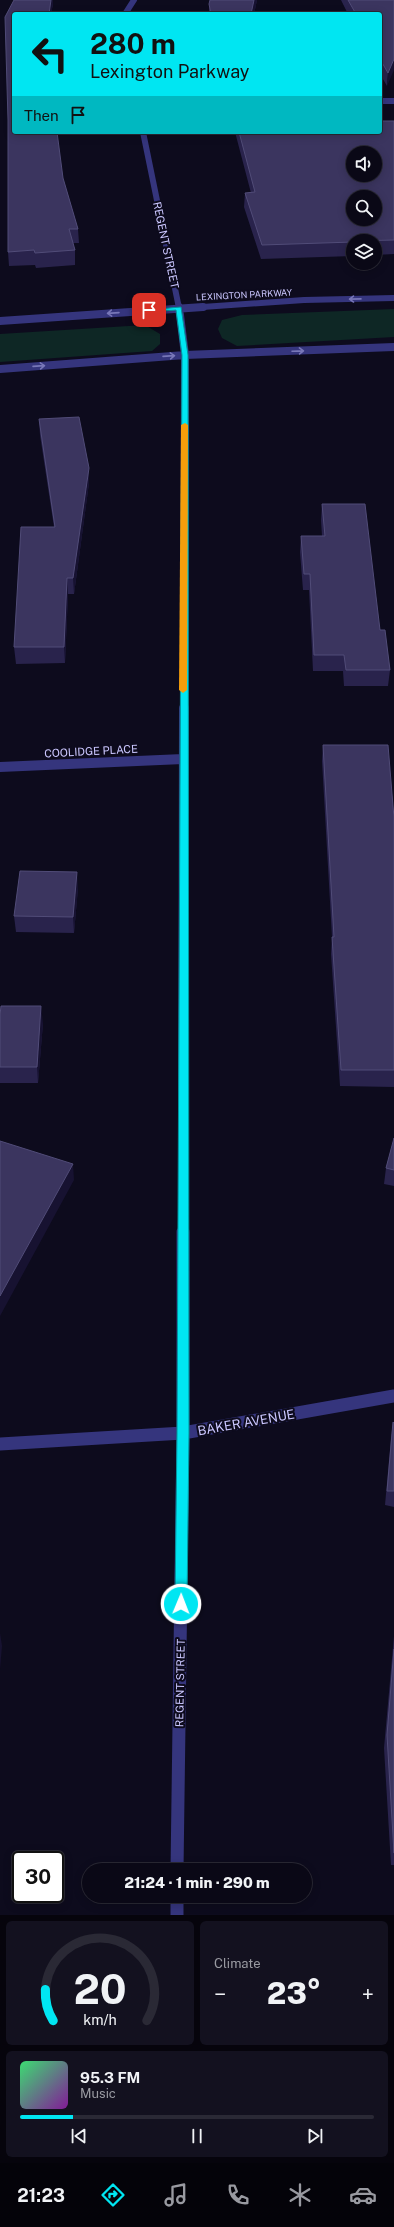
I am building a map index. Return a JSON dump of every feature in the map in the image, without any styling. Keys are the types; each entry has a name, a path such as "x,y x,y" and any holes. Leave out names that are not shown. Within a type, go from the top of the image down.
{"street":[{"path":"127,12 134,0"},
{"path":"382,101 394,101"},
{"name":"REGENT STREET","path":"143,134 179,308 185,355 183,759 183,1433 177,1863"},
{"name":"LEXINGTON PARKWAY","path":"0,321 304,300 394,298"},
{"path":"0,369 185,355 394,347"},
{"name":"COOLIDGE PLACE","path":"0,767 183,759"},
{"name":"BAKER AVENUE","path":"0,1444 183,1433 394,1396"},
{"path":"177,1903 177,1915"}],"green space":[{"path":"394,309 394,337 237,346 222,338 218,329 222,320 242,315"},
{"path":"145,325 160,334 160,344 152,351 0,362 0,334"}],"building":[{"path":"14,0 51,0 49,12 12,12 12,134 57,134 63,178 78,229 69,229 75,250 35,253 34,250 8,252 8,120 5,17"},
{"path":"210,0 254,0 251,12 211,12"},
{"path":"348,0 394,0 394,59 388,73 382,62 382,12 355,12"},
{"path":"382,121 394,121 394,240 382,240 382,234 346,234 346,242 262,245 245,193 255,192 240,134 382,134"},
{"path":"79,417 89,468 73,578 67,578 64,647 14,647 21,527 55,527 39,419"},
{"path":"322,504 365,504 380,630 385,630 390,670 346,670 344,655 314,655 310,574 304,574 301,536 325,536"},
{"path":"323,745 388,745 394,818 394,1070 341,1070 332,937 334,937"},
{"path":"20,871 77,872 73,917 14,916"},
{"path":"1,1006 41,1006 37,1067 0,1067"},
{"path":"394,1138 394,1170 386,1168"},
{"path":"0,1141 73,1164 0,1296"},
{"path":"393,1422 394,1491 387,1491"},
{"path":"394,1649 394,1853 387,1735"}],"slow traffic":[{"path":"183,690 185,425"}],"route":[{"path":"149,310 179,308 185,355 183,759 183,1433 181,1604"}]}
